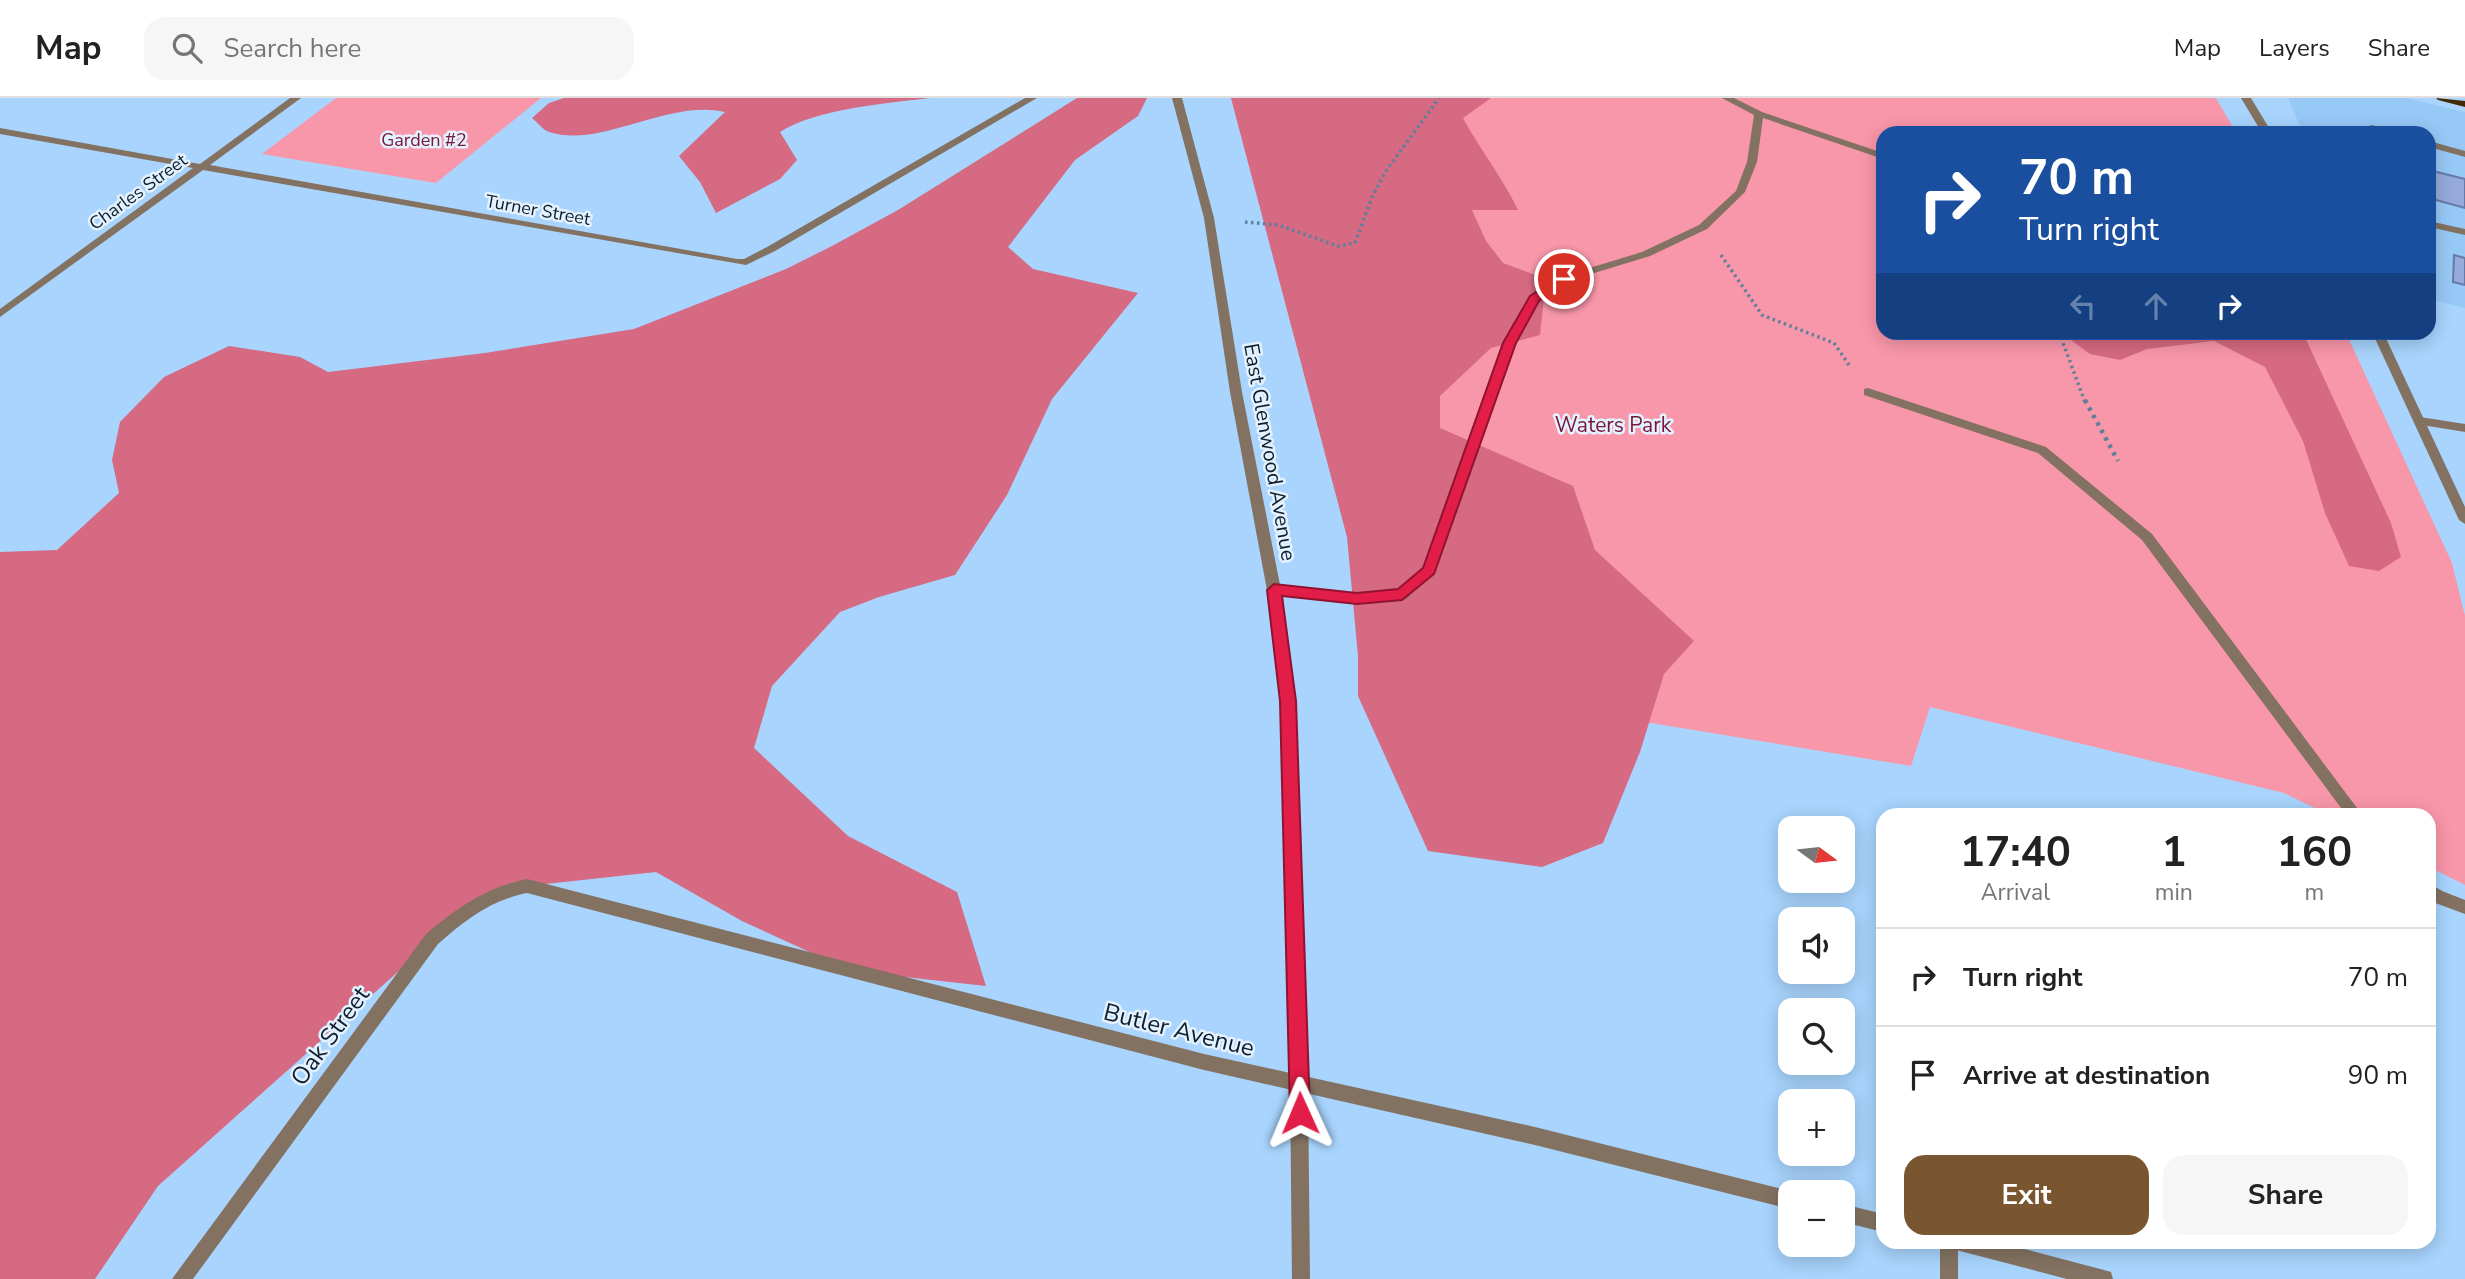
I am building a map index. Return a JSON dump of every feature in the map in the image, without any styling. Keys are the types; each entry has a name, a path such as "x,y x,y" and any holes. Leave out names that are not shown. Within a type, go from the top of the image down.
{"main road":[{"path":"2442,98 2465,104"}],"street":[{"name":"Charles Street","path":"0,314 296,98"},
{"name":"Turner Street","path":"0,131 700,257 746,262 1032,98"},
{"name":"East Glenwood Avenue","path":"1177,98 1209,218 1236,392 1274,590 1288,701 1299,1085 1301,1279"},
{"path":"1727,98 1759,114 1876,154"},
{"path":"2246,98 2263,126"},
{"path":"1274,590 1357,598 1402,595 1429,571 1510,343 1534,298 1564,279 1646,254 1703,228 1740,192 1752,162 1759,114"},
{"path":"2436,146 2465,154"},
{"path":"2436,226 2465,232"},
{"path":"2381,340 2465,520"},
{"path":"1868,393 2042,450 2147,537 2350,808"},
{"path":"2420,421 2465,428"},
{"name":"Oak Street","path":"181,1279 432,939 474,904 507,889 527,886 560,893"},
{"name":"Butler Avenue","path":"560,893 967,1002 1299,1085 1535,1136 1778,1197"},
{"path":"2436,896 2465,907"},
{"path":"1855,1216 1876,1221"},
{"path":"1949,1249 1949,1279"},
{"path":"1987,1249 2104,1279"}],"path":[{"path":"1209,218 1278,225 1338,246 1355,243 1372,197 1407,141 1439,98"},
{"path":"1703,228 1762,315 1834,343 1868,393"},
{"path":"2061,340 2067,362 2094,420 2118,461"}],"shaded area":[{"path":"564,98 930,98 832,112 780,132 797,160 780,179 716,213 700,182 679,156 725,112 680,112 612,130 569,135 549,132 532,118 549,103"},
{"path":"1077,98 1147,98 1138,116 1075,160 1008,247 1033,269 1138,293 1052,399 1007,495 955,575 879,597 840,612 772,686 754,748 848,836 957,892 986,986 851,971 742,921 656,872 527,886 474,904 158,1186 95,1279 0,1279 0,552 57,550 119,493 112,460 120,422 164,377 229,346 300,357 328,372 485,353 634,329 786,269 832,246 898,210"},
{"path":"1231,98 1491,98 1463,118 1518,210 1472,210 1486,241 1503,263 1546,279 1540,335 1491,348 1440,396 1440,428 1573,486 1595,550 1694,641 1664,674 1640,752 1603,843 1542,867 1428,851 1358,696 1358,656 1347,537"},
{"path":"2288,98 2406,98 2465,112 2465,308 2436,301 2436,126 2300,126"},
{"path":"2071,340 2306,340 2391,523 2401,557 2379,571 2349,566 2325,513 2303,441 2265,367 2214,341 2147,349 2120,360 2090,354"}],"green space":[{"name":"Garden #2","path":"336,98 541,98 436,183 262,154"},
{"name":"Waters Park","path":"1231,98 2216,98 2232,126 1876,126 1876,340 2349,340 2452,563 2465,616 2465,885 2436,870 2436,808 2315,808 2284,793 1930,707 1911,766 1385,679"}],"building":[{"path":"2436,172 2465,179 2465,208 2436,200"},
{"path":"2454,255 2465,258 2465,285 2453,282"}],"route":[{"path":"1300,1113 1288,701 1274,590 1357,598 1402,595 1429,571 1510,343 1534,298 1564,279"}]}
